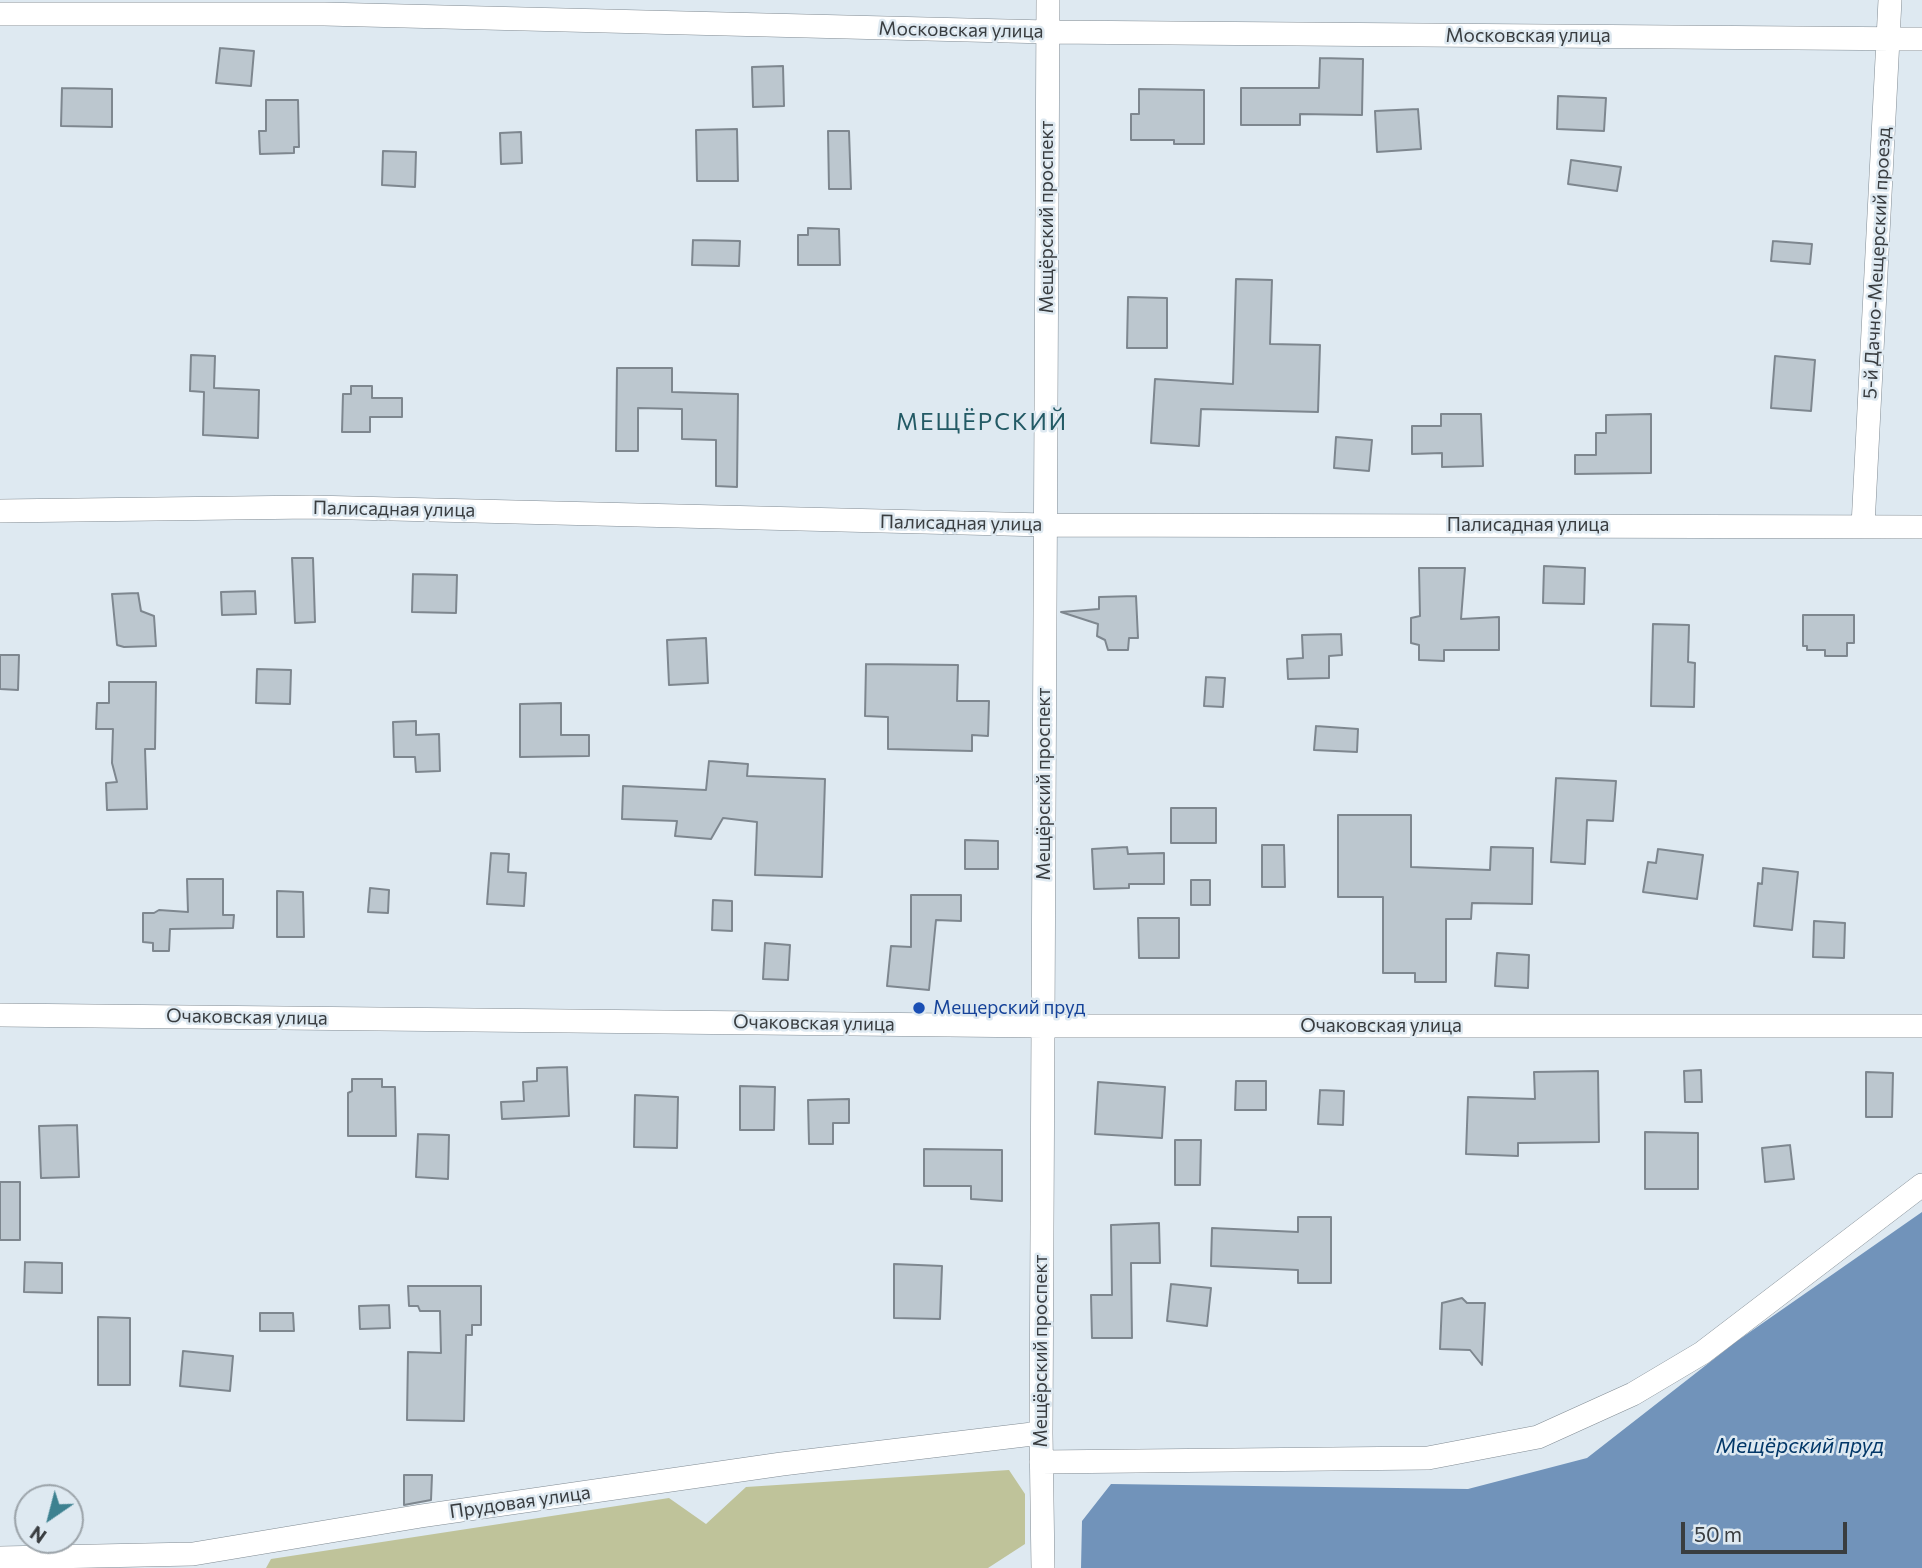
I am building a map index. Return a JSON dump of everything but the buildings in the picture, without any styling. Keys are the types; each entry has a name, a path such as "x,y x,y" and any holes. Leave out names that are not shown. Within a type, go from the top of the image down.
{"street":[{"name":"Мещёрский проспект","path":"1043,1568 1041,1433 1048,0"},
{"name":"5-й Дачно-Мещерский проезд","path":"1864,526 1890,0"},
{"name":"Московская улица","path":"0,14 324,14 1048,33 1922,40"},
{"name":"Палисадная улица","path":"0,511 312,507 1045,525 1922,527"},
{"name":"Очаковская улица","path":"0,1015 1043,1026 1922,1026"},
{"path":"1041,1462 1428,1458 1538,1437 1633,1394 1702,1353 1922,1185"},
{"name":"Прудовая улица","path":"0,1558 193,1554 421,1516 782,1464 1041,1433"}],"green space":[{"path":"1009,1470 1025,1494 1025,1544 988,1568 266,1568 271,1559 669,1498 706,1524 746,1487"}],"water":[{"name":"Мещёрский пруд","path":"1922,1212 1922,1568 1081,1568 1082,1521 1111,1484 1468,1489 1587,1458 1737,1341"}],"place":[{"name":"Мещерский пруд","path":"919,1008"}],"district":[{"name":"МЕЩЁРСКИЙ","path":"982,422"}]}
